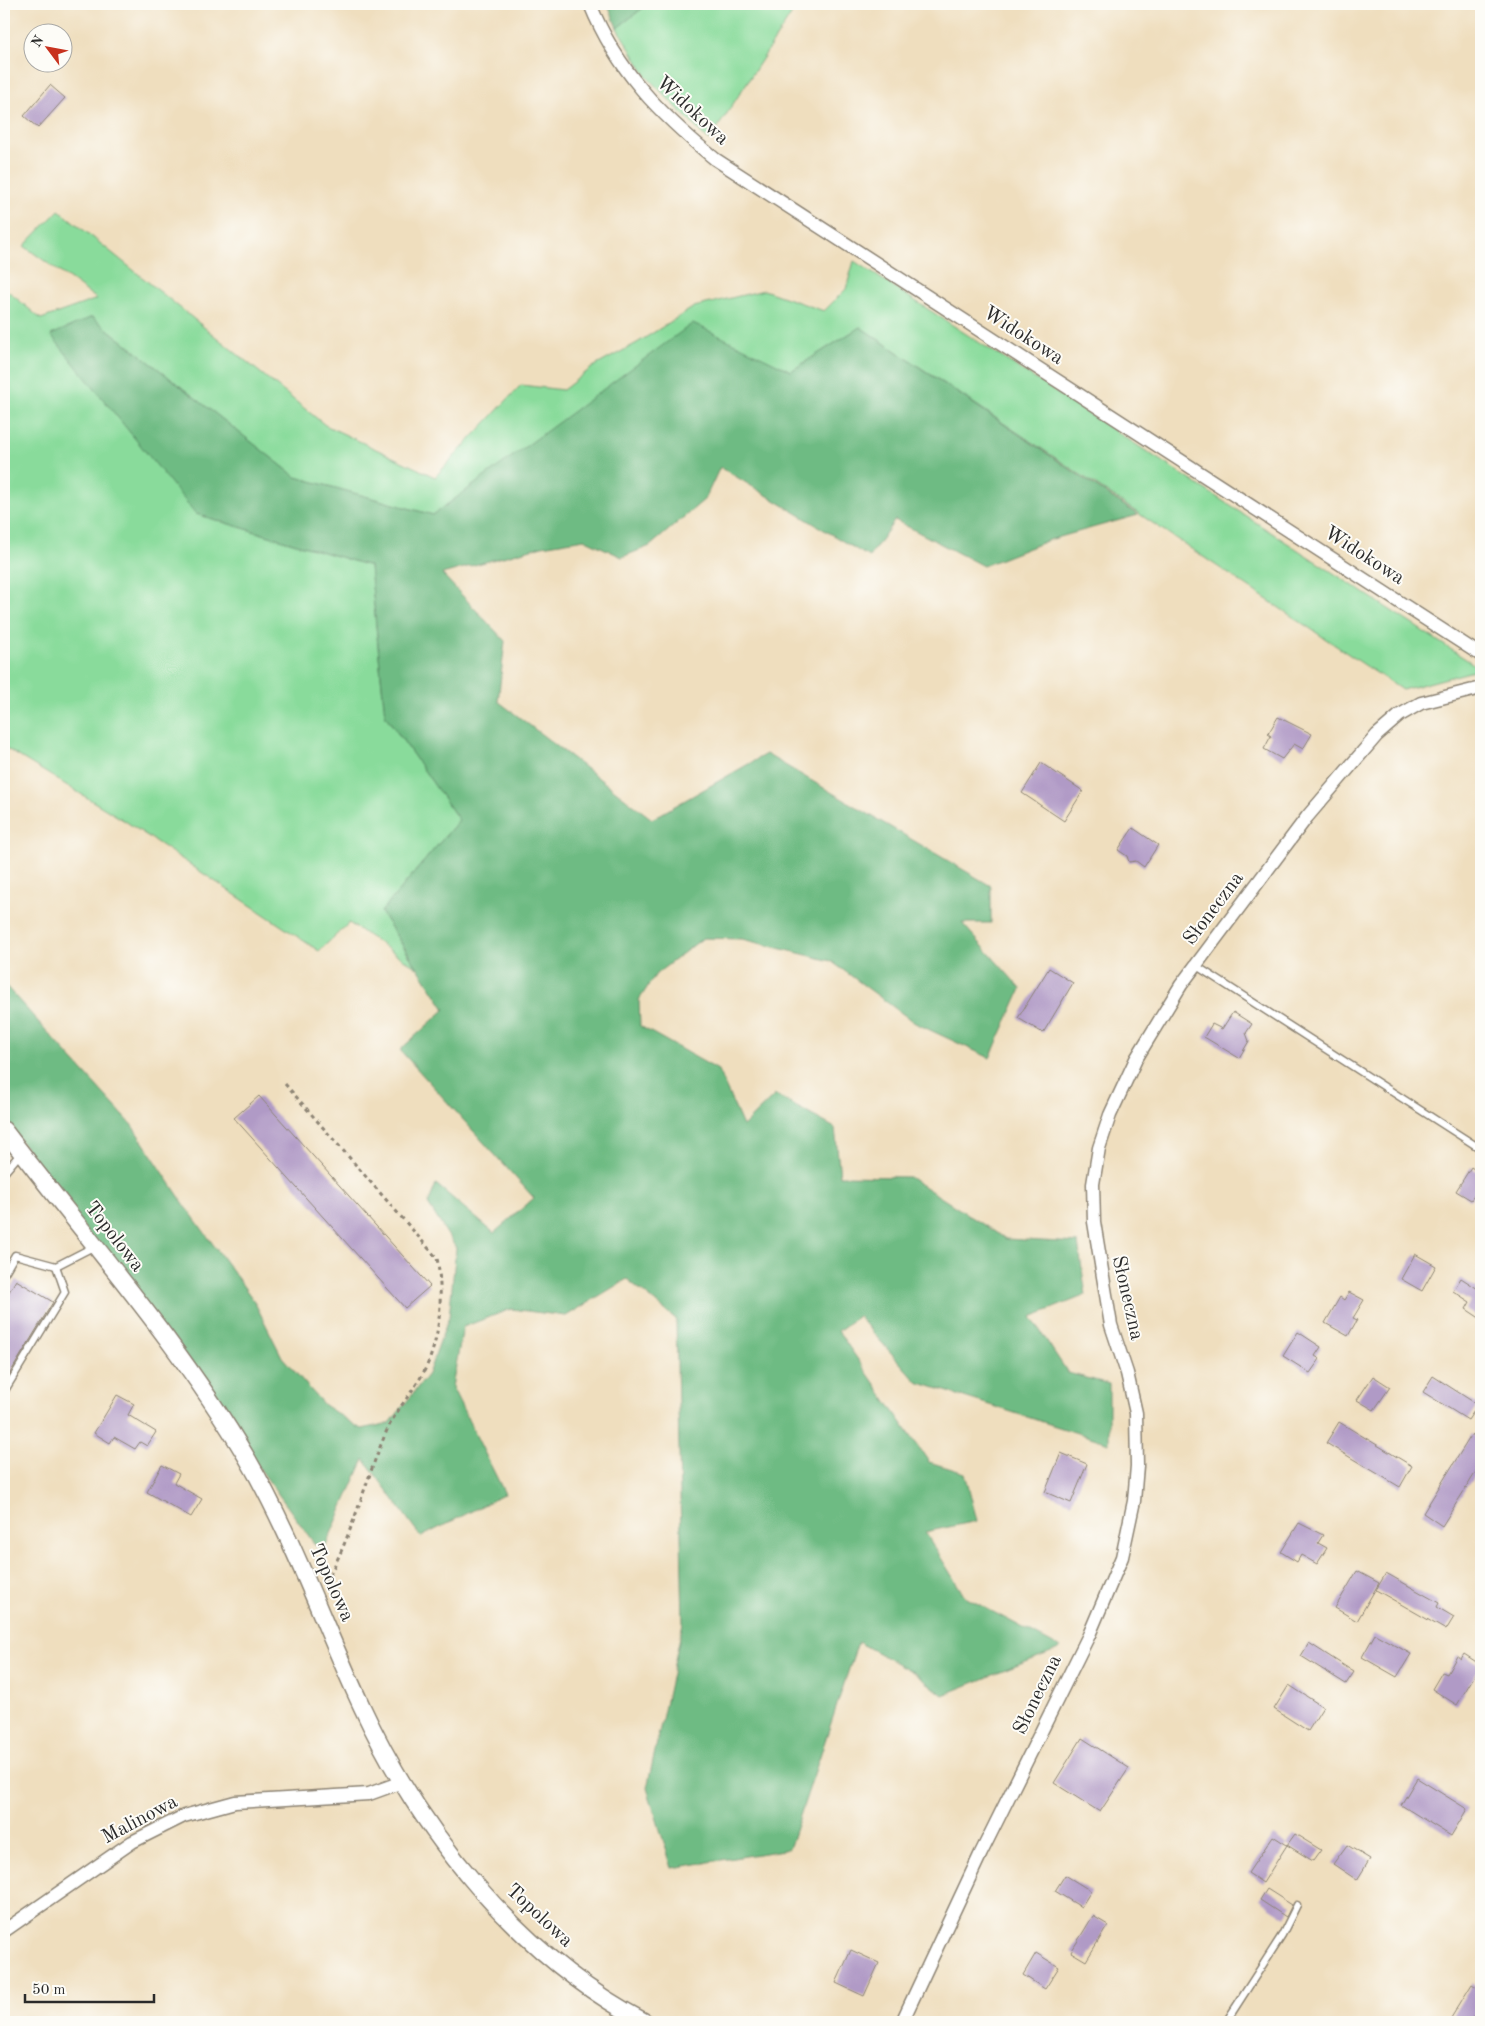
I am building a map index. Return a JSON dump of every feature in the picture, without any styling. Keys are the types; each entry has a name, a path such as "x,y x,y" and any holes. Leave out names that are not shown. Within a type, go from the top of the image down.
{"street":[{"name":"Widokowa","path":"590,4 609,42 635,84 674,125 715,159 1481,655"},
{"name":"Słoneczna","path":"902,2022 982,1852 1089,1635 1122,1557 1134,1501 1137,1466 1136,1413 1127,1373 1111,1324 1094,1222 1094,1184 1099,1148 1104,1132 1136,1059 1196,966 1307,817 1377,736 1400,714 1421,703 1481,688"},
{"name":"Topolowa","path":"4,1130 163,1334 228,1427 266,1494 313,1592 361,1704 402,1782 433,1830 475,1883 518,1928 581,1981 613,2004 651,2019"},
{"name":"Malinowa","path":"4,1931 132,1842 184,1816 235,1802 369,1794 402,1782"}],"lane":[{"path":"1196,966 1481,1149"},
{"path":"4,1173 21,1153"},
{"path":"4,1274 15,1255 56,1266 94,1246"},
{"path":"4,1392 64,1292 56,1266"},
{"path":"1226,2022 1282,1935 1298,1905"}],"path":[{"path":"284,1084 437,1258 441,1282 438,1319 428,1363 386,1432 335,1566 325,1583 313,1592"},
{"path":"651,2019 671,2022"}],"green space":[{"path":"608,4 648,4 617,28"},
{"path":"648,4 798,4 709,141 647,77 617,28"},
{"path":"59,210 325,425 435,477 521,385 563,390 593,367 637,343 694,307 764,290 824,311 846,289 854,261 1481,669 1402,690 860,327 791,371 693,324 433,515 296,477 92,317 196,514 370,566 385,715 459,820 381,912 417,968 349,923 319,951 125,821 4,747 4,295 8,291 41,319 97,299 24,246"},
{"path":"92,317 296,477 433,515 693,323 791,371 860,327 1138,515 1049,540 983,566 895,520 869,557 720,467 705,499 650,546 622,557 584,539 542,546 442,574 505,641 498,701 652,819 766,754 991,886 991,923 962,923 1021,989 990,1058 915,1023 831,961 742,939 703,938 656,974 639,1000 640,1026 718,1070 743,1126 775,1095 835,1128 840,1176 909,1177 1006,1239 1078,1243 1086,1295 1031,1317 1068,1373 1109,1384 1109,1443 917,1382 858,1316 838,1331 929,1462 965,1473 977,1521 925,1532 965,1597 1061,1648 943,1695 915,1673 858,1642 789,1849 672,1868 647,1788 683,1623 676,1319 627,1279 566,1316 511,1309 463,1327 452,1387 505,1494 421,1537 364,1459 322,1554 4,1118 4,984 131,1124 184,1204 254,1301 282,1357 324,1405 361,1429 390,1423 428,1374 449,1317 456,1248 428,1204 436,1184 494,1233 534,1198 400,1050 445,1009 381,912 459,820 385,715 370,566 196,514 51,335"}],"building":[{"path":"50,85 65,98 38,128 24,116"},
{"path":"1278,717 1312,734 1303,749 1294,744 1282,759 1264,749 1271,736 1268,734"},
{"path":"1041,763 1083,791 1064,821 1022,793"},
{"path":"1133,828 1158,845 1144,867 1136,861 1129,862 1127,856 1118,850"},
{"path":"1049,968 1073,983 1043,1033 1018,1018"},
{"path":"1233,1012 1252,1024 1246,1033 1249,1041 1239,1058 1204,1037 1212,1024 1222,1029"},
{"path":"259,1096 430,1286 405,1308 234,1118"},
{"path":"1471,1167 1481,1174 1481,1185 1471,1200 1456,1191"},
{"path":"1415,1254 1436,1266 1422,1291 1401,1279"},
{"path":"1461,1278 1478,1289 1481,1284 1481,1319 1466,1309 1470,1302 1453,1291"},
{"path":"16,1280 53,1302 4,1383 4,1300"},
{"path":"1349,1292 1364,1300 1353,1318 1357,1320 1348,1336 1325,1323 1340,1297 1344,1300"},
{"path":"1298,1332 1321,1347 1315,1356 1320,1359 1310,1373 1283,1356"},
{"path":"1373,1376 1390,1387 1374,1410 1357,1400"},
{"path":"1433,1376 1478,1405 1468,1420 1423,1392"},
{"path":"117,1395 134,1404 128,1415 156,1432 147,1446 140,1442 135,1449 114,1437 110,1443 94,1433"},
{"path":"1339,1422 1412,1466 1400,1487 1326,1443"},
{"path":"1472,1434 1481,1440 1481,1464 1442,1526 1423,1513"},
{"path":"1061,1453 1087,1464 1071,1503 1045,1492"},
{"path":"162,1465 179,1474 174,1483 202,1499 191,1517 147,1492"},
{"path":"1299,1523 1323,1535 1318,1543 1327,1548 1317,1564 1301,1555 1297,1562 1281,1552"},
{"path":"1357,1571 1379,1583 1357,1621 1335,1608"},
{"path":"1386,1573 1439,1603 1437,1607 1454,1617 1446,1630 1376,1590"},
{"path":"1375,1634 1411,1654 1397,1677 1362,1657"},
{"path":"1309,1643 1354,1672 1346,1684 1301,1656"},
{"path":"1464,1654 1481,1665 1457,1705 1432,1689 1442,1672 1447,1674 1457,1656 1461,1659"},
{"path":"1289,1685 1323,1707 1308,1731 1274,1709"},
{"path":"1082,1738 1129,1768 1100,1812 1054,1783"},
{"path":"1417,1778 1467,1809 1451,1836 1401,1805"},
{"path":"1295,1834 1321,1850 1313,1861 1287,1845"},
{"path":"1273,1836 1287,1845 1263,1883 1248,1873"},
{"path":"1347,1845 1370,1859 1357,1880 1333,1864"},
{"path":"1065,1875 1091,1891 1081,1907 1055,1891"},
{"path":"1267,1889 1292,1905 1286,1917 1260,1900"},
{"path":"1093,1916 1108,1925 1086,1961 1071,1952"},
{"path":"851,1950 879,1963 864,1996 836,1983"},
{"path":"1036,1953 1059,1967 1045,1989 1023,1975"},
{"path":"1472,1984 1481,1990 1481,2004 1470,2022 1458,2022 1451,2018"}]}
